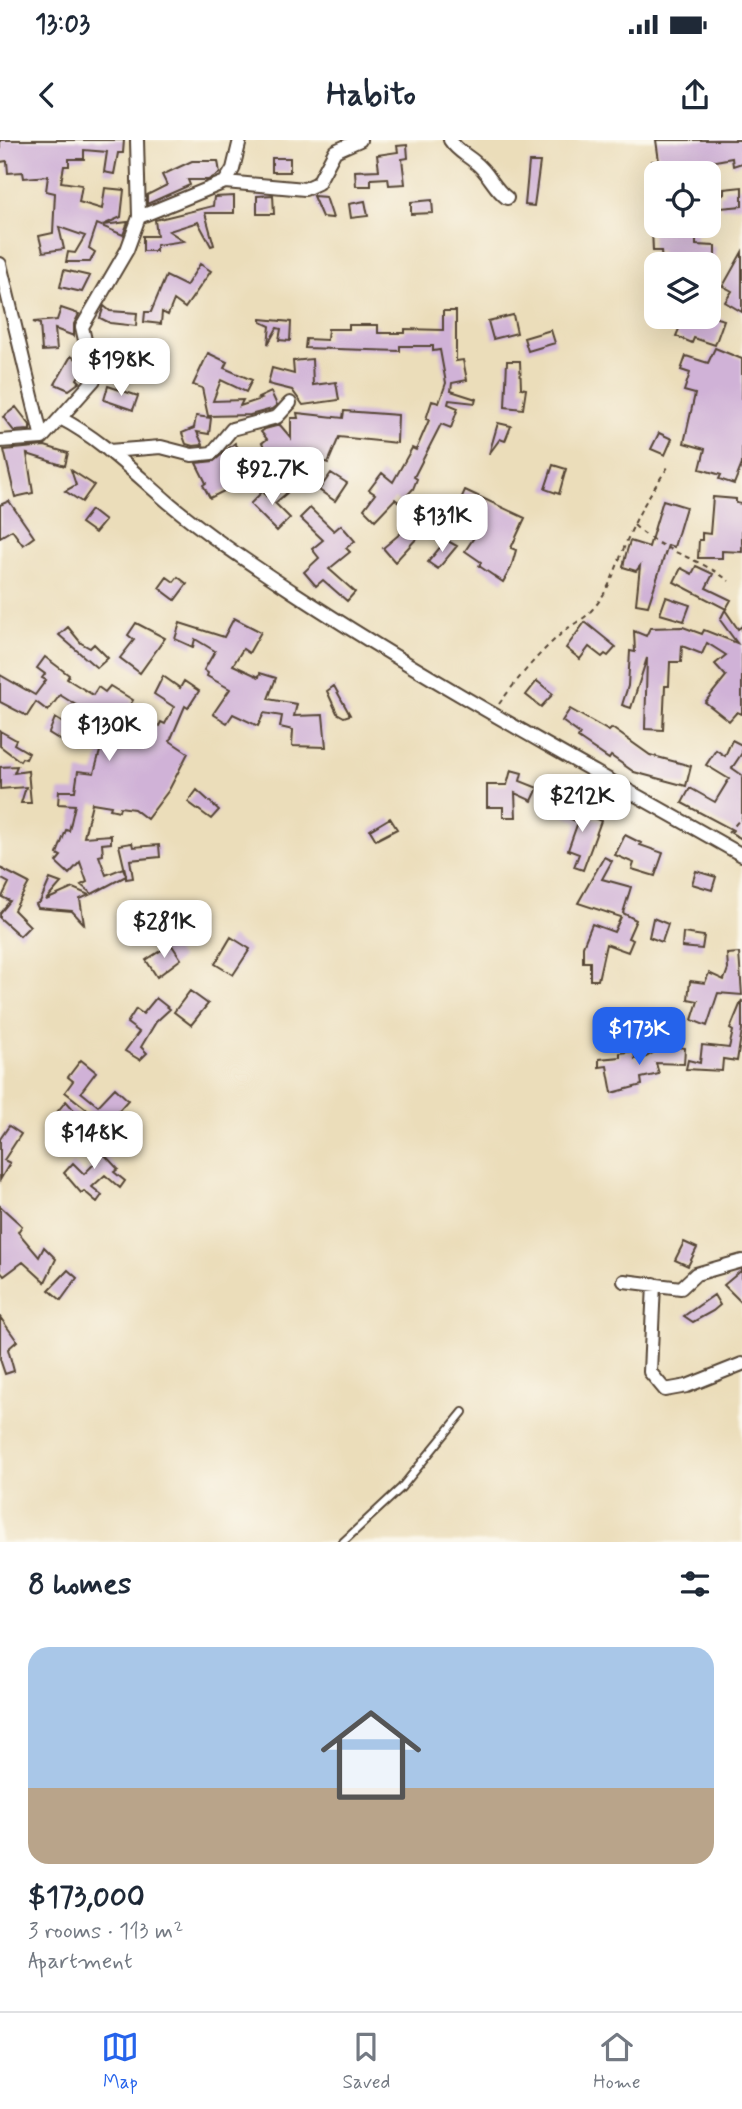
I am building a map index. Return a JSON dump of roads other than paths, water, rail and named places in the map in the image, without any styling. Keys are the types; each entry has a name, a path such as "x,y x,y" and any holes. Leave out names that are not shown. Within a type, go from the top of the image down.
{"street":[{"path":"0,441 42,438 94,380 82,327 127,250 139,217 137,140"},
{"path":"225,182 233,169 240,140"},
{"path":"139,217 225,182 305,189 318,183 335,151 360,140"},
{"path":"450,140 458,152 478,164 498,192 507,198"},
{"path":"0,264 42,438"},
{"path":"109,451 161,447 192,455 212,453 232,429 277,417 290,403"},
{"path":"60,418 109,451 169,503 243,558 392,654 742,855"},
{"path":"624,1281 681,1288 696,1274 742,1261"},
{"path":"654,1284 650,1372 665,1390 687,1387 742,1364"}],"lane":[{"path":"343,1542 401,1488 463,1412"}]}
